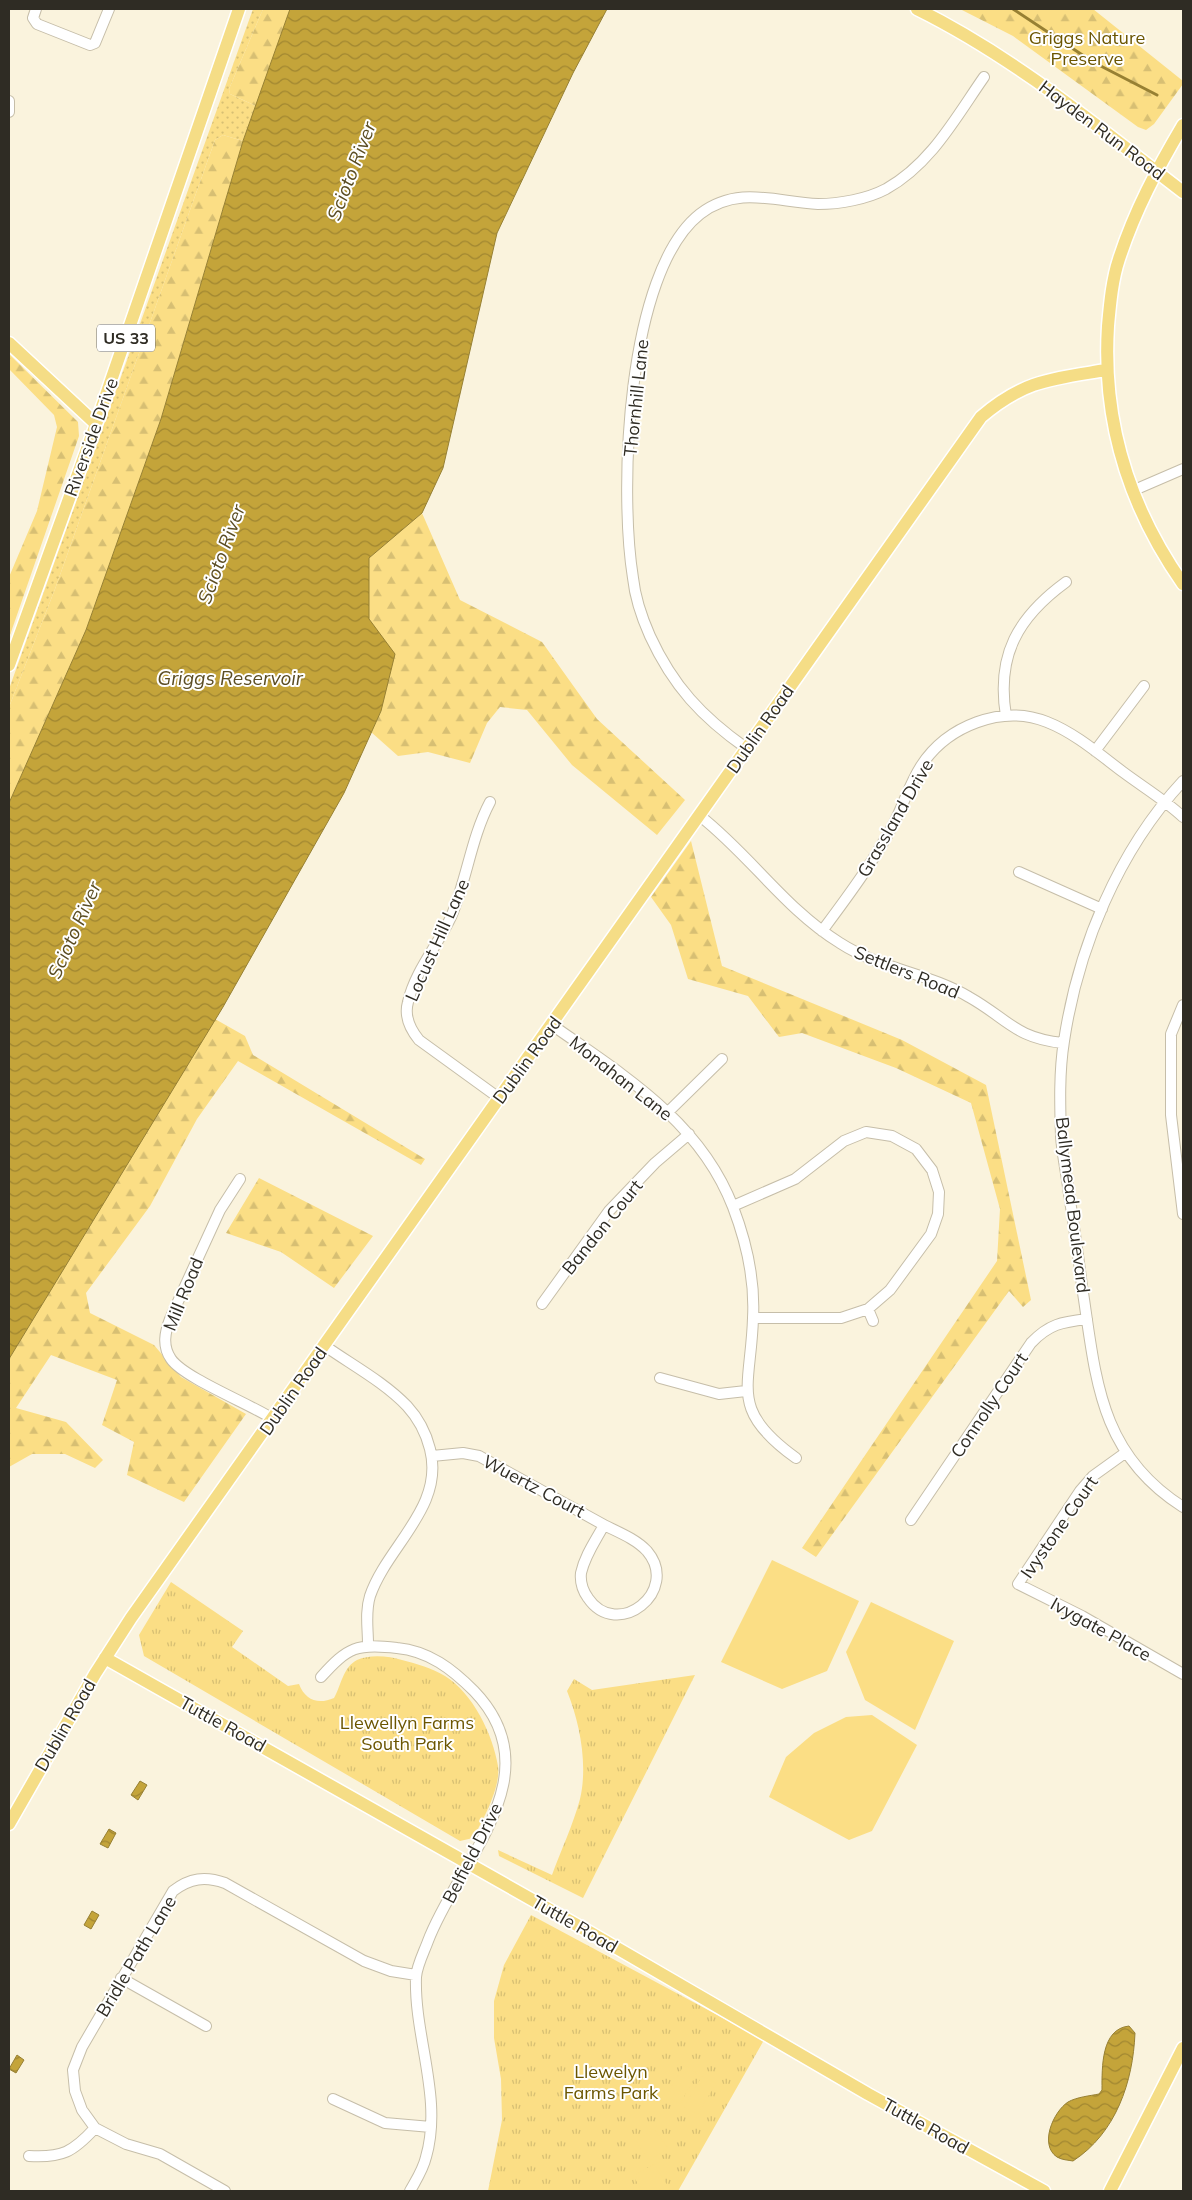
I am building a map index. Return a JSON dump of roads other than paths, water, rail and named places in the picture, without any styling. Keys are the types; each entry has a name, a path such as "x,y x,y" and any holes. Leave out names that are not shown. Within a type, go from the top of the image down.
{"main road":[{"name":"Riverside Drive","path":"9,665 96,424 240,9"},
{"name":"Hayden Run Road","path":"917,9 974,40 1036,79 1183,192"},
{"path":"1183,126 1155,170 1118,260 1110,302 1106,370 1111,418 1132,491 1163,553 1183,584"},
{"path":"9,343 96,424"},
{"name":"Dublin Road","path":"9,1824 105,1658 157,1581 981,417 997,403 1031,384 1106,370"},
{"name":"Tuttle Road","path":"105,1658 469,1864 868,2094 1044,2191"},
{"path":"1110,2191 1183,2048"}],"street":[{"path":"36,9 33,18 37,24 93,44 109,9"},
{"name":"Thornhill Lane","path":"746,748 706,717 674,678 649,634 633,581 627,522 630,424 634,377 649,307 670,256 683,233 700,214 722,202 749,196 819,204 858,199 887,188 924,159 984,77"},
{"path":"9,101 9,112"},
{"path":"1132,491 1183,470"},
{"path":"1006,716 1003,686 1004,666 1012,645 1025,621 1042,599 1066,582"},
{"path":"1095,751 1144,686"},
{"name":"Grassland Drive","path":"822,931 858,882 895,821 912,782 927,759 959,730 974,723 1019,715 1047,722 1063,729 1183,817"},
{"name":"Ballymead Boulevard","path":"1183,781 1165,802 1136,843 1102,909 1090,937 1071,1002 1063,1043 1061,1138 1087,1318 1103,1407 1125,1453 1151,1483 1183,1507"},
{"name":"Locust Hill Lane","path":"490,802 476,832 464,881 451,917 417,979 407,1002 407,1014 410,1028 419,1040 499,1098"},
{"name":"Settlers Road","path":"700,816 737,847 789,904 822,931 864,956 941,983 963,994 1028,1036 1063,1043"},
{"path":"1019,872 1102,909"},
{"path":"1183,1006 1171,1034 1171,1115 1178,1144 1183,1214"},
{"name":"Monahan Lane","path":"552,1025 642,1089 669,1111 708,1159 733,1206 743,1238 751,1276 754,1318 746,1391 750,1405 763,1431 774,1442 796,1458"},
{"path":"669,1111 722,1060"},
{"path":"733,1206 795,1179 853,1135 866,1132 880,1132 892,1136 916,1149 928,1163 937,1181 940,1204 931,1234 903,1275 890,1290 868,1308 841,1318 754,1318"},
{"name":"Bandon Court","path":"542,1304 609,1211 645,1173 689,1134"},
{"name":"Mill Road","path":"240,1179 220,1210 170,1319 166,1328 165,1344 172,1360 185,1372 273,1419"},
{"path":"868,1308 873,1321"},
{"name":"Connolly Court","path":"910,1520 1031,1343 1042,1331 1056,1324 1087,1318"},
{"path":"322,1677 339,1658 368,1644 367,1607 370,1595 383,1567 424,1505 433,1474 432,1456 419,1421 394,1394 325,1346"},
{"path":"660,1378 719,1394 746,1391"},
{"name":"Wuertz Court","path":"432,1456 463,1453 479,1456 604,1525 646,1550 655,1568 656,1578 650,1597 635,1610 626,1614 606,1612 596,1607 589,1600 581,1584 581,1574 586,1558 604,1525"},
{"name":"Ivystone Court","path":"1018,1584 1080,1491 1093,1476 1125,1453"},
{"name":"Ivygate Place","path":"1018,1584 1082,1616 1183,1674"},
{"name":"Belfield Drive","path":"368,1644 414,1651 437,1660 452,1670 487,1708 499,1730 506,1767 501,1801 469,1864 432,1928 416,1975 418,2014 431,2108 431,2127 426,2158 410,2191"},
{"name":"Bridle Path Lane","path":"95,2128 82,2110 75,2091 73,2070 82,2047 166,1899 182,1884 203,1878 225,1883 364,1961 391,1971 416,1975"},
{"path":"121,1978 206,2026"},
{"path":"333,2099 385,2123 431,2127"},
{"path":"29,2156 48,2157 68,2152 95,2128 126,2144 160,2154 225,2191"}],"water":[{"name":"Griggs Reservoir","path":"290,9 607,9 573,73 497,233 443,468 422,513 369,558 369,619 395,654 381,711 344,793 223,1007 9,1359 9,803 86,630 161,419 243,141"},
{"path":"140,1781 147,1785 138,1800 131,1795"},
{"path":"109,1829 116,1833 108,1848 100,1844"},
{"path":"92,1911 99,1915 91,1929 84,1925"},
{"path":"1129,2026 1135,2033 1131,2070 1126,2088 1111,2121 1101,2136 1073,2161 1057,2157 1049,2145 1049,2137 1050,2129 1057,2113 1068,2102 1099,2094 1102,2090 1103,2060 1108,2042 1113,2034"},
{"path":"17,2055 24,2060 16,2073 9,2069"}],"waterway":[{"path":"1013,9 1093,62 1157,95"}],"park label":[{"name":"Griggs Nature Preserve","path":"1087,47"},
{"name":"Llewellyn Farms South Park","path":"407,1732"},
{"name":"Llewelyn Farms Park","path":"611,2081"}],"water label":[{"name":"Scioto River","path":"351,171"},
{"name":"Scioto River","path":"221,554"},
{"name":"Scioto River","path":"74,930"}]}
